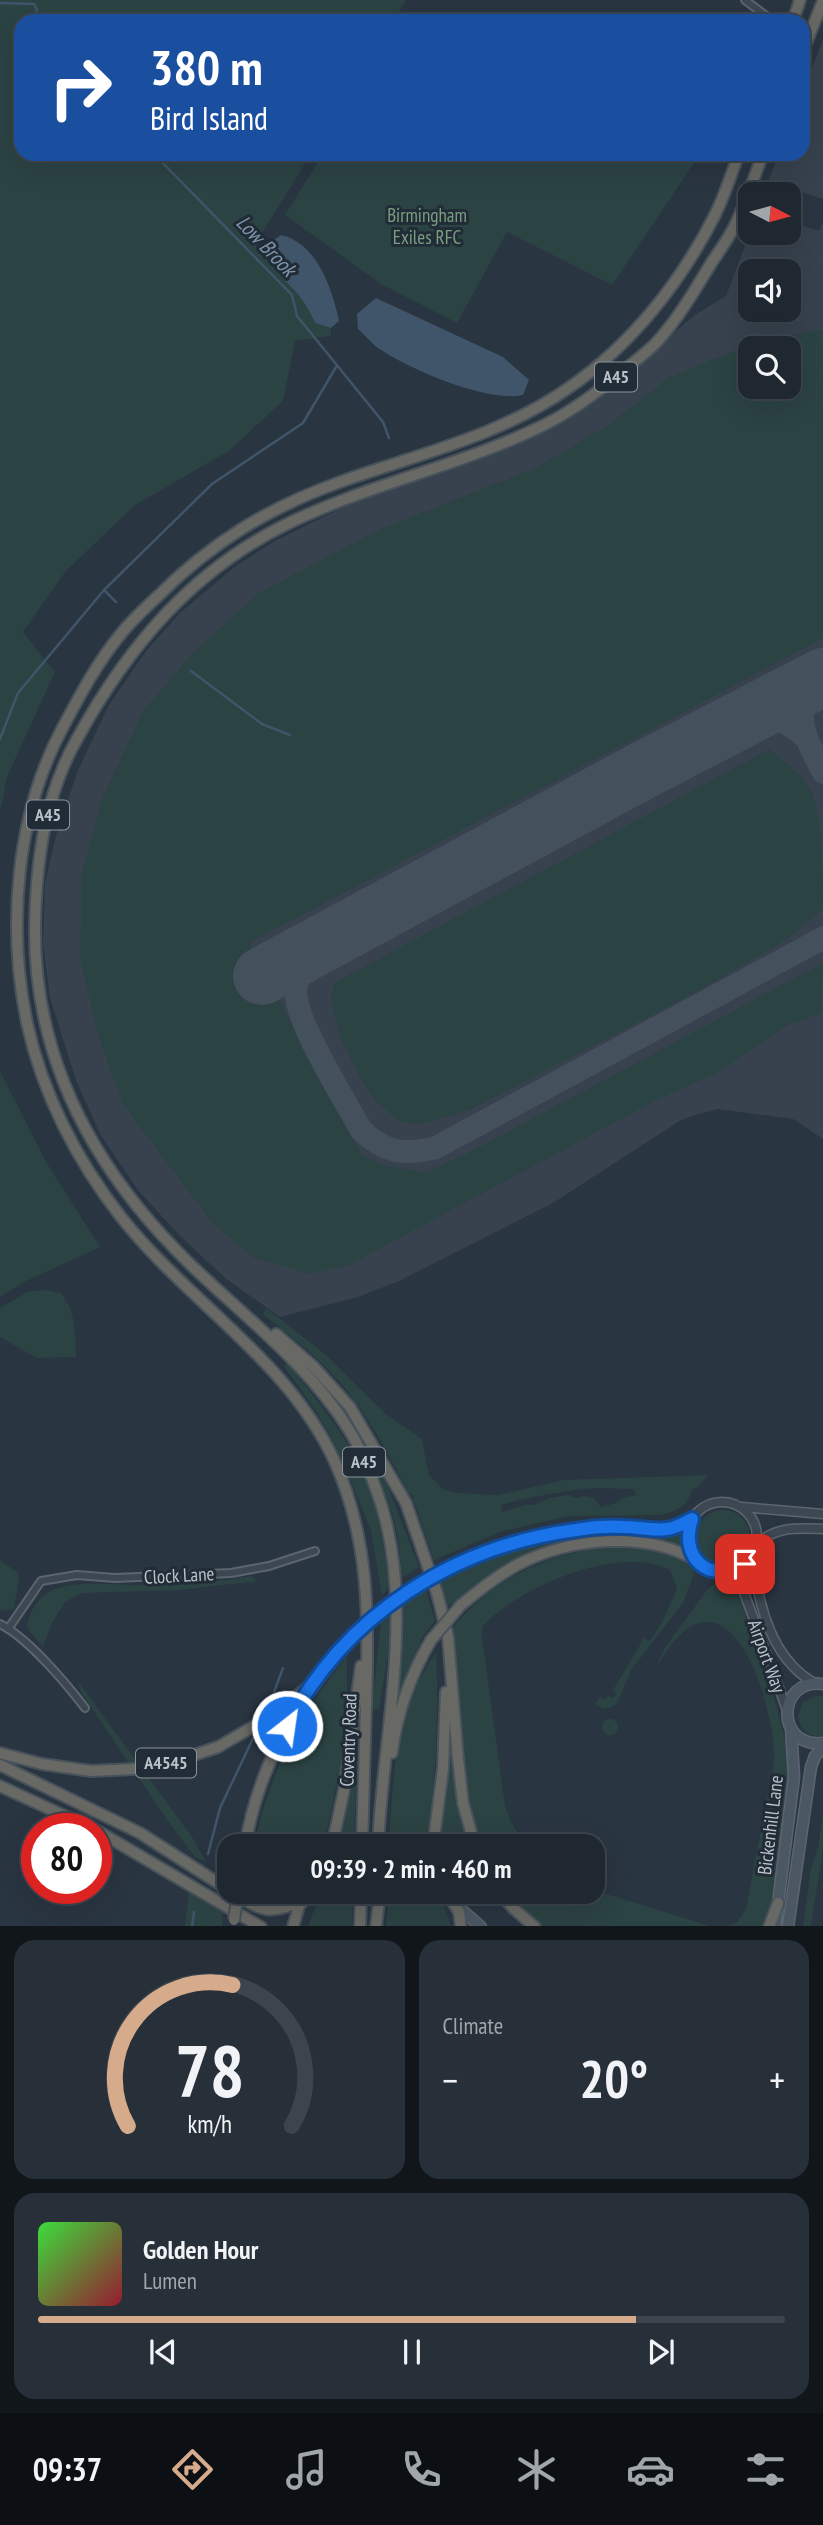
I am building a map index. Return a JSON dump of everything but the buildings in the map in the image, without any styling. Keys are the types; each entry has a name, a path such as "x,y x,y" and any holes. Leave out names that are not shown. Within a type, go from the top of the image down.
{"highway":[{"path":"810,34 823,1"},
{"name":"Coventry Road","path":"362,1834 368,1653 367,1594 364,1562 352,1506 333,1458 311,1418 277,1374 121,1218 64,1128 41,1072 27,1024 21,983 18,950 19,873 32,811 55,741 88,680 122,631 188,566 223,538 278,509 336,483 478,436 537,408 568,389 606,360 653,312 715,214 736,161"},
{"name":"A45","path":"235,1305 156,1230 118,1185 95,1149 57,1068 44,1019 35,954 36,881 41,842 66,757 120,666 169,609 233,556 285,525 365,492 492,448 546,424 598,392 655,344 688,302 735,226 760,161"},
{"path":"235,1305 261,1321 313,1366 350,1407 404,1499 438,1593 448,1637 457,1759 463,1803 472,1834"},
{"name":"Coventry Road","path":"235,1305 305,1372 350,1430 376,1489 389,1532 397,1588 395,1661 379,1834"},
{"path":"248,1834 267,1769 290,1721 313,1684 376,1614 409,1590 464,1560 523,1540 603,1527 667,1529 692,1519"},
{"path":"385,1834 396,1723 414,1670 431,1640 461,1605 520,1563 575,1546 627,1541 654,1544 681,1552 696,1561"},
{"path":"335,1834 357,1702 366,1608"},
{"path":"435,1834 443,1769 448,1637"},
{"name":"A4545","path":"0,1753 91,1771 155,1768 218,1747 256,1725 313,1684"},
{"path":"0,1765 140,1833 217,1882"},
{"path":"0,1786 58,1813"},
{"path":"112,1840 259,1926"},
{"path":"769,1926 778,1903"},
{"path":"234,1924 236,1904"},
{"path":"253,1904 263,1910 282,1908 290,1904"},
{"path":"293,1926 296,1912 302,1904"},
{"path":"360,1926 361,1904"},
{"path":"375,1926 377,1904"},
{"path":"455,1904 461,1926"},
{"path":"510,1904 534,1926"}],"main road":[{"path":"787,1710 793,1695 806,1685 819,1683"},
{"name":"Bickenhill Lane","path":"775,1926 794,1777 791,1728 787,1710"},
{"path":"791,1728 803,1740 823,1745"},
{"name":"Bickenhill Lane","path":"788,1926 811,1767 823,1745"},
{"path":"455,1904 480,1926"}],"street":[{"path":"746,0 764,14"},
{"path":"823,1514 742,1507 724,1501 708,1504 692,1519 687,1542 696,1561 708,1569 720,1572 734,1570 745,1564 763,1538 789,1527 823,1529"},
{"path":"742,1507 751,1516 756,1527 757,1544"},
{"name":"Clock Lane","path":"41,1581 77,1575 116,1578 231,1573 269,1566 315,1551"},
{"name":"Airport Way","path":"753,1554 756,1583 772,1634 782,1654 795,1671 819,1683"},
{"name":"Airport Way","path":"720,1572 732,1577 742,1587 787,1710"},
{"path":"8,1629 41,1581 31,1576"},
{"path":"0,1625 8,1629 67,1685 85,1709"}],"shaded area":[{"path":"823,40 823,199 802,192 802,182 768,181 776,161 810,161 810,73"},
{"path":"823,222 823,1139 793,1119 718,1109 698,1114 681,1120 553,1203 399,1281 358,1297 280,1317 225,1278 180,1236 138,1190 100,1134 76,1080 50,998 43,944 45,883 56,836 78,770 109,705 146,651 180,613 237,565 275,541 351,503 473,462 548,428 597,397 695,315 726,296 738,264 738,322 801,322 801,259 740,259 745,245 802,245 802,226 819,231"},
{"path":"281,235 304,247 321,269 339,321 331,328 315,323 301,298 274,267 270,252 271,242"},
{"path":"376,298 503,357 529,380 523,395 490,394 470,389 428,374 378,348 358,329 357,314"}],"green space":[{"path":"0,0 406,0 397,14 14,14 14,161 307,161 255,244 303,300 315,323 331,328 331,336 295,341 283,401 229,451 135,505 65,572 23,632 55,672 7,777 0,813"},
{"name":"Birmingham Exiles RFC","path":"319,161 695,161 612,285 507,232 457,323 381,284 285,215"},
{"path":"823,329 823,638 249,943 361,1154 385,1166 426,1172 465,1155 823,963 821,1013 786,1026 719,1072 660,1098 349,1265 310,1274 252,1257 211,1221 122,1103 98,1035 80,958 82,873 103,796 144,710 192,654 257,594 381,529 536,468 610,424 668,378 738,349 738,399 801,399 801,336 789,336"},
{"path":"770,749 798,774 812,792 820,834 823,909 787,939 698,991 471,1109 422,1124 401,1122 376,1102 342,1041 331,993 336,982"},
{"path":"0,1071 46,1162 100,1247 26,1281 0,1297"},
{"path":"45,1290 61,1293 70,1308 76,1357 36,1358 0,1337 0,1308 27,1292"},
{"path":"266,1308 325,1354 386,1414 422,1439 429,1475 444,1490 498,1495 563,1480 708,1475 698,1487 692,1489 688,1500 680,1508 670,1512 659,1515 570,1516 502,1531 434,1560 411,1493 408,1493 388,1453 364,1415 328,1370 263,1314","holes":["593,1488 633,1489 637,1495 601,1507 594,1498 568,1495 502,1512 501,1505 546,1495"]},
{"path":"287,1363 333,1422 364,1475 378,1522 390,1586 382,1596 371,1530 332,1439 284,1366"},
{"path":"314,1372 348,1411 379,1464 419,1567 402,1578 397,1535 383,1486 364,1446 340,1408 312,1373"},
{"path":"723,1510 742,1518 750,1537 742,1556 723,1564 704,1556 696,1537 704,1518"},
{"path":"682,1530 682,1548 654,1540 547,1549 454,1606 451,1603 446,1609 439,1580 499,1552 542,1540 586,1533 655,1534"},
{"path":"624,1546 654,1549 682,1559 694,1574 683,1603 631,1670 618,1702 604,1709 595,1704 600,1697 604,1700 608,1696 613,1698 617,1693 613,1690 644,1638 650,1641 661,1624 677,1589 670,1570 649,1563 624,1562 571,1574 520,1597 483,1626 482,1637 505,1806 518,1834 478,1834 467,1791 451,1630 468,1611 506,1580 550,1560 599,1548"},
{"path":"0,1560 18,1573 19,1577 14,1609 0,1611"},
{"path":"251,1576 258,1581 179,1590 82,1593 65,1602 52,1623 43,1647 27,1628 33,1609 41,1598 58,1588 87,1584 180,1584"},
{"path":"717,1582 724,1582 736,1595 739,1593 775,1701 789,1754 775,1881 766,1926 727,1926 737,1922 746,1909 773,1768 773,1739 755,1671 731,1633 716,1624 699,1623 679,1636 655,1669 664,1649 707,1590"},
{"path":"426,1590 435,1621 423,1636 395,1701 403,1605"},
{"path":"391,1613 379,1709 372,1709 381,1621"},
{"path":"436,1652 436,1749 427,1834 390,1834 394,1772 400,1736 412,1694"},
{"path":"347,1656 347,1712 340,1768 326,1834 257,1834 268,1793 289,1745 330,1678"},
{"path":"77,1680 192,1837 206,1862 195,1857 165,1817 81,1692"},
{"path":"815,1696 823,1696 823,1736 813,1736 806,1732 798,1716 803,1702"},
{"path":"610,1719 618,1727 610,1735 602,1727"},
{"path":"451,1723 466,1834 440,1834 450,1768"},
{"path":"357,1751 354,1834 342,1834"},
{"path":"823,1815 823,1849 811,1926 803,1926 811,1868 818,1847"},
{"path":"189,1892 223,1913 222,1926 185,1926"},
{"path":"605,1894 710,1926 542,1926 515,1904 605,1904"},
{"path":"318,1904 352,1904 352,1926 309,1926"},
{"path":"388,1904 442,1904 451,1926 386,1926"}],"waterway":[{"name":"Low Brook","path":"0,3 34,4 36,14"},
{"name":"Low Brook","path":"161,161 292,295 297,316 383,422 389,438"},
{"path":"0,739 18,693 104,590 212,484 303,423 336,367"},
{"path":"104,590 116,602"},
{"path":"191,671 262,724 290,735"},
{"path":"274,1692 283,1668"},
{"path":"264,1714 269,1704"},
{"path":"208,1854 220,1808 257,1730"},
{"path":"192,1926 194,1912"}],"taxiway":[{"path":"820,678 805,702 803,725 823,772"},
{"path":"737,722 773,718 788,724 804,736"},
{"path":"325,944 307,964 296,988 297,1001 310,1037 361,1130 387,1148 413,1151 435,1148 823,938"}],"runway":[{"path":"262,976 638,773 823,677"}],"route":[{"path":"287,1726 313,1684 376,1614 437,1573 495,1548 579,1529 624,1527 658,1530 675,1527 692,1519 687,1542 698,1563 720,1572 734,1570 745,1564"}]}
